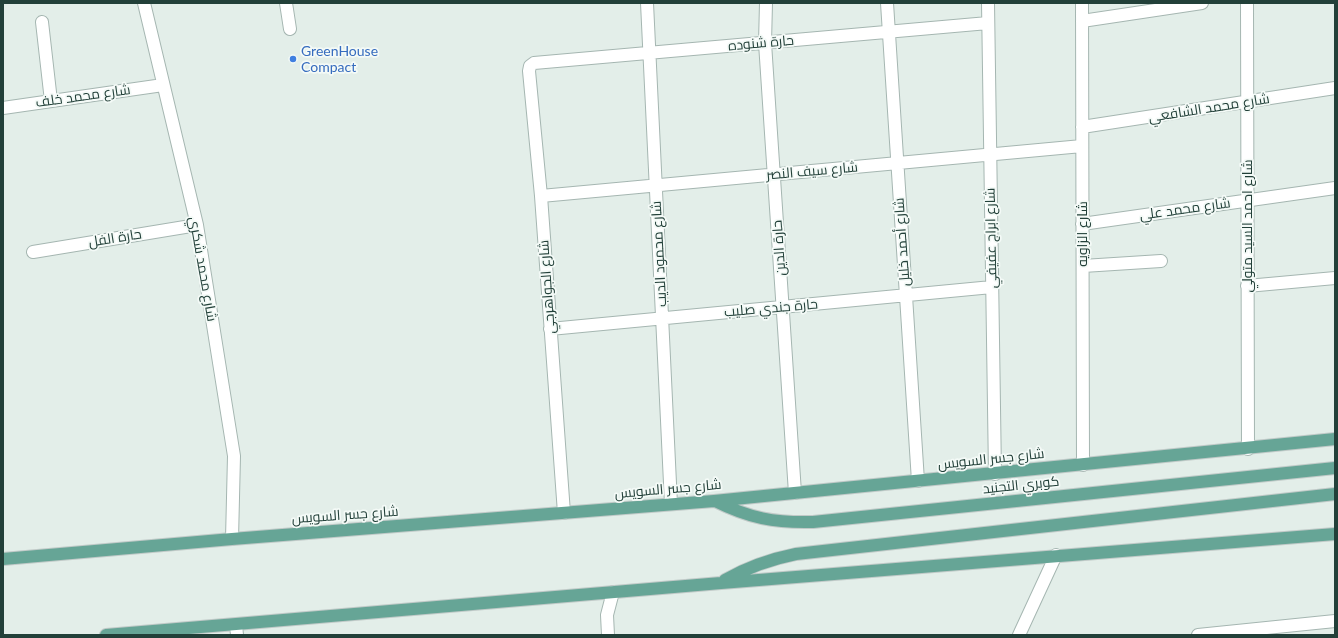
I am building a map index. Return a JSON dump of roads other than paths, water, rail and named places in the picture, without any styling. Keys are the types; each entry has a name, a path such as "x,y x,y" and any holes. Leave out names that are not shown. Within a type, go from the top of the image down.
{"main road":[{"name":"شارع جسر السويس","path":"3,559 795,493 1335,439"},
{"name":"كوبري التجنيد","path":"714,500 732,510 772,521 813,522 1335,468"},
{"path":"721,582 757,565 776,558 796,554 1335,494"},
{"path":"106,635 236,630 721,582 1335,534"}],"street":[{"name":"شارع محمد شكري","path":"144,3 196,225 234,456 232,539"},
{"path":"286,3 290,30"},
{"name":"شارع محمود الديب","path":"647,3 671,504"},
{"name":"حارة الدين","path":"766,3 765,43 795,493"},
{"name":"شارع أحمد خليل","path":"887,3 918,481"},
{"name":"شارع ابراج عفيفي","path":"988,3 995,474"},
{"name":"شارع الزاويه","path":"1082,3 1083,465"},
{"path":"1082,21 1202,3"},
{"name":"شارع احمد السيد متولي","path":"1247,3 1248,448"},
{"path":"42,22 51,101"},
{"name":"حارة شنوده","path":"534,63 988,23"},
{"name":"شارع الجواهرجي","path":"534,63 530,66 529,71 541,196 564,513"},
{"name":"شارع محمد خلف","path":"3,108 163,85"},
{"name":"شارع محمد الشافعي","path":"1082,127 1335,88"},
{"name":"شارع سيف النصر","path":"541,196 1082,146"},
{"name":"شارع محمد علي","path":"1082,224 1335,188"},
{"name":"حارة الفل","path":"33,252 196,225"},
{"path":"1083,266 1161,261"},
{"path":"1248,286 1335,278"},
{"name":"حارة جندي صليب","path":"550,329 992,287"},
{"path":"1019,635 1056,555"},
{"path":"608,635 607,615 613,592"},
{"path":"1198,635 1335,621"}],"place":[{"name":"GreenHouse Compact","path":"293,59"}]}
